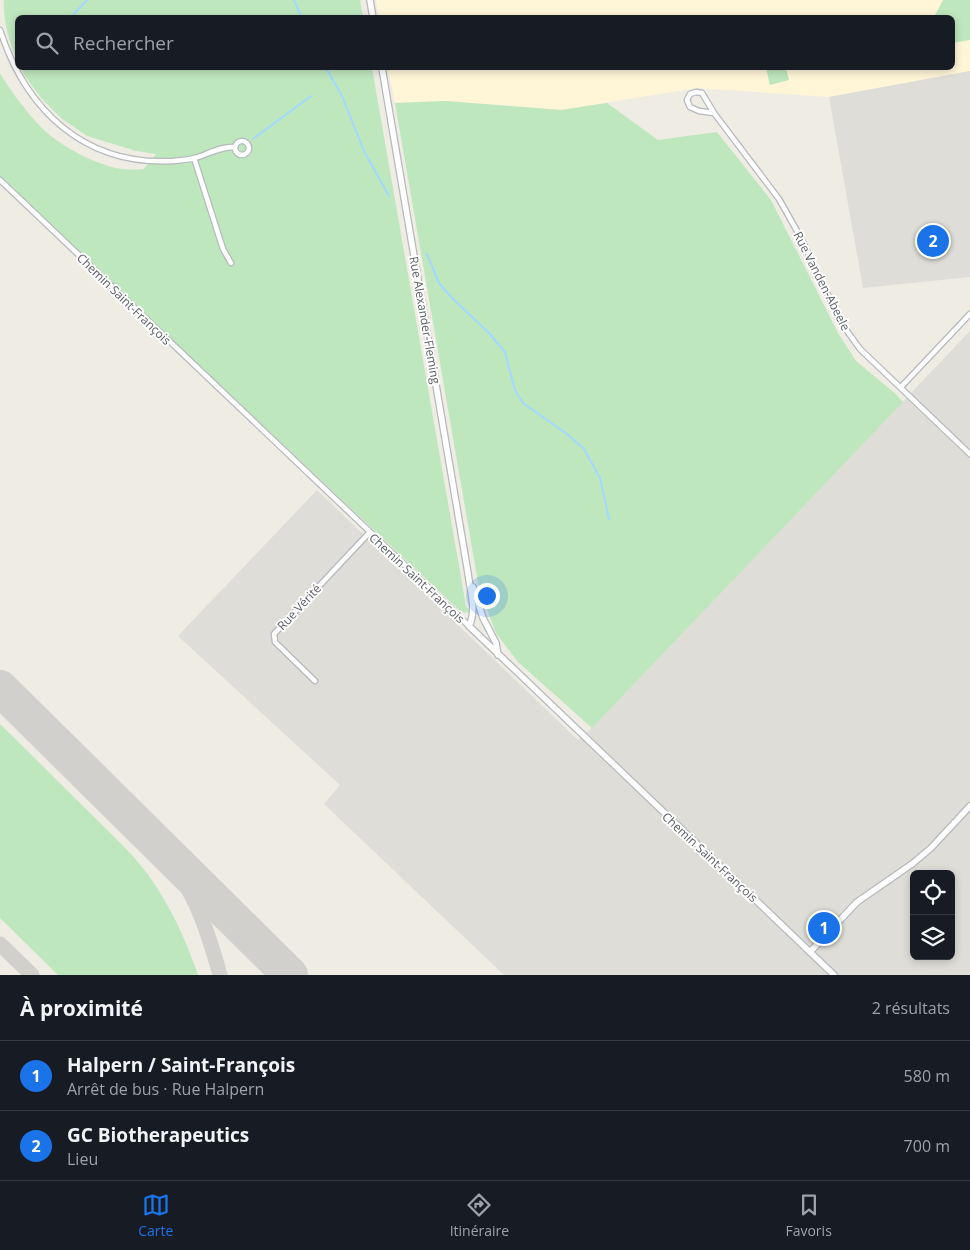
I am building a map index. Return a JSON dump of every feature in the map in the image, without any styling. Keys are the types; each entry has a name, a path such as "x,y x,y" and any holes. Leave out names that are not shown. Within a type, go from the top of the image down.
{"street":[{"path":"370,0 372,15"},
{"path":"0,30 15,67"},
{"path":"16,70 28,91 51,118 72,134 91,145 120,156 156,161 194,158 235,146"},
{"name":"Rue Alexander-Fleming","path":"382,70 468,573 473,609 469,626"},
{"name":"Rue Vanden-Abeele","path":"714,113 699,111 690,107 688,97 690,94 702,93 714,113 779,199 801,238 842,324 860,349 970,454"},
{"path":"194,158 223,249 230,263"},
{"name":"Chemin Saint-François","path":"0,180 834,975"},
{"path":"901,387 970,314"},
{"name":"Rue Vérité","path":"315,681 275,642 274,634 369,533"},
{"name":"Rue Alexander-Fleming","path":"468,573 482,614 496,644 498,655"},
{"path":"810,952 857,902 932,848 970,806"}],"shaded area":[{"path":"376,0 970,0 970,71 829,97 697,88 561,110 446,101 395,103 388,70 955,70 955,15 378,15"},
{"path":"970,71 970,277 863,288 829,97"},
{"path":"970,331 970,975 504,975 324,804 340,785 178,636 317,490 578,740 586,734"}],"green space":[{"path":"4,0 360,0 363,15 15,15 15,55 4,16"},
{"path":"943,0 970,0 970,40 955,43 955,15 935,15"},
{"path":"22,70 372,70 466,606 470,611 465,613 460,611 0,178 0,73 15,96 41,127 61,143 83,156 108,166 132,170 144,169 156,154 136,151 87,136 61,118 41,98"},
{"path":"766,70 786,70 789,80 770,85"},
{"path":"446,101 561,110 607,103 658,140 717,132 771,200 838,333 856,361 903,402 592,728 518,662 496,633 479,588 395,103"},
{"path":"0,724 115,837 143,868 171,912 183,936 198,975 58,975 0,918"}],"waterway":[{"path":"73,15 87,0"},
{"path":"294,0 301,15"},
{"path":"327,70 342,96 364,151 389,196"},
{"path":"253,139 311,96"},
{"path":"427,254 439,283 489,333 505,352 515,390 523,403 567,434 584,449 600,478 609,519"}],"taxiway":[{"path":"154,841 178,872 196,904 220,975"},
{"path":"0,944 32,975"}],"runway":[{"path":"0,688 290,975"}],"place":[{"name":"GC Biotherapeutics","path":"933,241"},
{"name":"Halpern / Saint-François","path":"824,928"}]}
